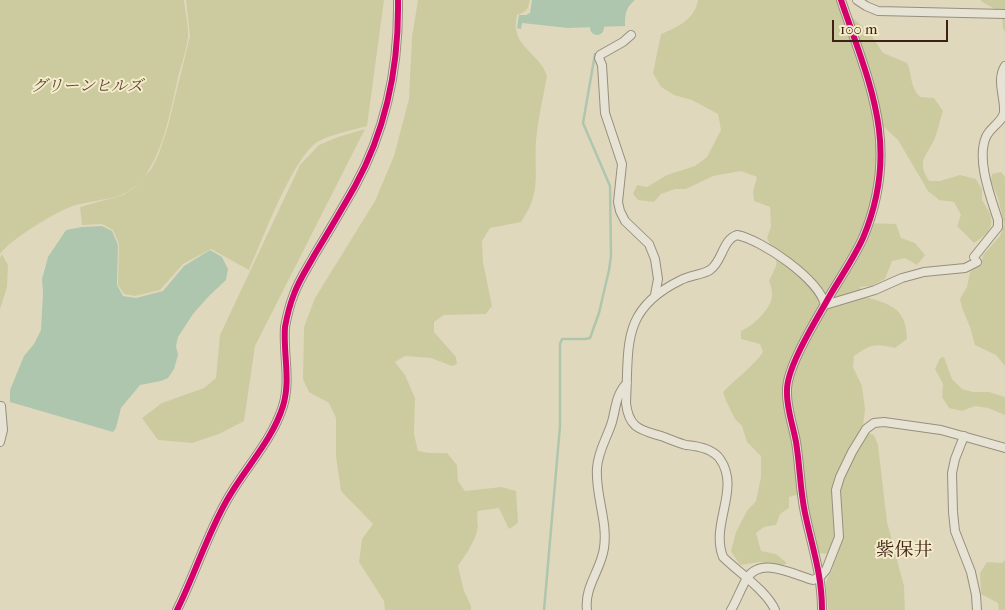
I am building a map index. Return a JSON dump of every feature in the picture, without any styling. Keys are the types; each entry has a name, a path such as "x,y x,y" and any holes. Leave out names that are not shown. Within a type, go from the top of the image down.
{"street":[{"path":"177,610 227,500 269,438 281,413 287,388 285,328 291,302 303,276 356,184 383,121 391,92 398,41 398,0"},
{"path":"822,610 820,577 800,486 798,456 786,390 792,369 804,344 863,239 872,212 882,164 879,130 865,67 841,0"},
{"path":"856,0 878,11 1005,14"},
{"path":"631,35 623,42 600,55 599,58 602,66 606,113 622,164 618,202 620,211 625,221 649,244 655,259 658,279 655,295"},
{"path":"825,305 875,290 902,278 924,272 965,268 976,259 998,227 998,220 983,170 984,143 986,135 1002,118 1004,112 1001,79 1005,66"},
{"path":"775,610 772,602 723,556 720,548 720,525 729,483 721,460 702,447 679,443 640,430 627,414 630,334 638,314 655,295 680,280 708,272 720,260 729,239 737,235 756,242 789,263 820,292 825,305"},
{"path":"587,610 587,594 600,562 604,543 603,514 596,480 598,458 610,427 619,393 627,383"},
{"path":"0,442 3,430 1,406"},
{"path":"731,610 746,579 752,572 760,568 769,567 813,580 820,577 826,570 839,537 836,490 840,477 866,429 874,423 884,422 941,430 1005,448"},
{"path":"964,436 952,473 953,512 955,531 976,595 977,610"}],"green space":[{"name":"グリーンヒルズ","path":"0,0 184,0 188,38 166,129 153,162 145,176 134,187 121,195 76,205 58,213 24,233 0,254"},
{"path":"186,0 384,0 367,126 327,138 316,143 307,152 288,183 249,270 211,249 183,264 160,290 135,296 124,294 118,285 119,244 113,230 102,224 82,225 80,207 123,195 134,188 152,168 168,126 190,36"},
{"path":"418,0 530,0 526,10 517,15 517,35 526,49 538,61 547,76 537,133 536,183 532,201 521,222 490,228 482,241 483,262 492,306 486,314 444,315 434,322 434,332 456,357 457,364 452,366 431,358 405,356 395,362 405,375 415,398 414,434 418,451 447,453 457,465 458,481 465,491 501,487 516,491 518,523 509,529 499,508 478,511 478,527 475,537 458,566 471,610 385,610 384,601 359,562 362,539 373,524 341,491 336,456 336,418 329,403 309,392 303,379 304,327 315,298 375,201 394,156 409,99 412,37"},
{"path":"698,0 837,0 839,9 870,33 883,53 907,63 913,84 920,97 934,98 943,111 935,138 923,163 925,174 929,181 940,181 960,175 976,179 982,189 982,200 990,213 991,224 986,234 974,243 957,226 961,215 954,202 939,200 928,191 898,140 883,126 874,132 878,160 874,194 867,223 896,224 901,238 915,243 925,255 917,265 905,258 892,261 885,279 871,286 860,287 866,297 896,309 904,320 907,339 895,348 878,345 865,349 854,356 853,367 862,386 865,410 863,426 865,432 874,435 878,445 887,522 904,586 905,610 828,610 826,585 833,568 832,560 830,554 818,553 803,493 789,497 789,508 780,514 776,525 764,527 756,533 761,551 776,554 787,563 780,567 760,562 740,565 731,551 736,532 747,511 756,501 761,477 761,456 747,442 742,426 735,419 723,392 763,352 760,344 741,339 741,331 762,315 772,298 769,281 776,266 777,255 767,238 771,226 770,207 754,201 753,192 757,177 741,171 713,176 686,189 675,189 661,194 654,202 638,200 633,194 637,185 647,187 667,175 695,166 707,157 721,130 718,114 692,100 674,95 661,87 653,73 661,34 685,22 696,7"},
{"path":"980,0 1005,0 1005,32 1002,17 999,13"},
{"path":"365,129 255,346 244,421 219,434 192,443 158,440 142,418 162,403 204,388 216,378 220,335 300,165 319,145"},
{"path":"1001,172 1005,177 1005,366 996,355 975,345 960,299 967,287 970,272 982,261 983,255 1000,236 1004,224 998,198 991,181 992,174"},
{"path":"2,254 8,265 7,287 0,309 0,258"},
{"path":"944,357 952,379 962,389 973,392 989,392 1005,397 1005,415 988,408 975,406 962,411 949,408 942,397 943,384 935,369 940,358"},
{"path":"1005,560 1005,610 999,610 998,603 981,594 980,573 987,562 1002,563"}],"shaded area":[{"path":"532,0 635,0 626,12 625,26 568,28 522,23 521,29 517,28 519,15 530,13"},
{"path":"102,226 112,231 118,245 117,285 123,296 136,298 163,291 184,266 210,250 222,257 228,269 226,280 193,314 178,337 176,346 178,355 174,369 168,378 140,385 121,408 116,428 113,432 10,402 10,390 24,356 34,344 41,330 42,279 48,257 66,230"}],"waterway":[{"path":"597,0 597,28"},
{"path":"597,28 597,33"},
{"path":"544,610 560,426 560,344 562,339 590,338 599,313 611,256 610,186 583,123 595,54"}],"cycle path":[{"path":"177,610 220,513 234,488 272,431 283,406 287,377 285,327 290,306 301,279 355,186 375,142 389,96 393,72 398,24 398,0"},
{"path":"822,610 818,572 803,504 796,442 788,403 788,380 797,356 863,238 874,205 880,175 877,117 871,89 841,0"}],"district":[{"name":"紫保井","path":"904,551"}]}
